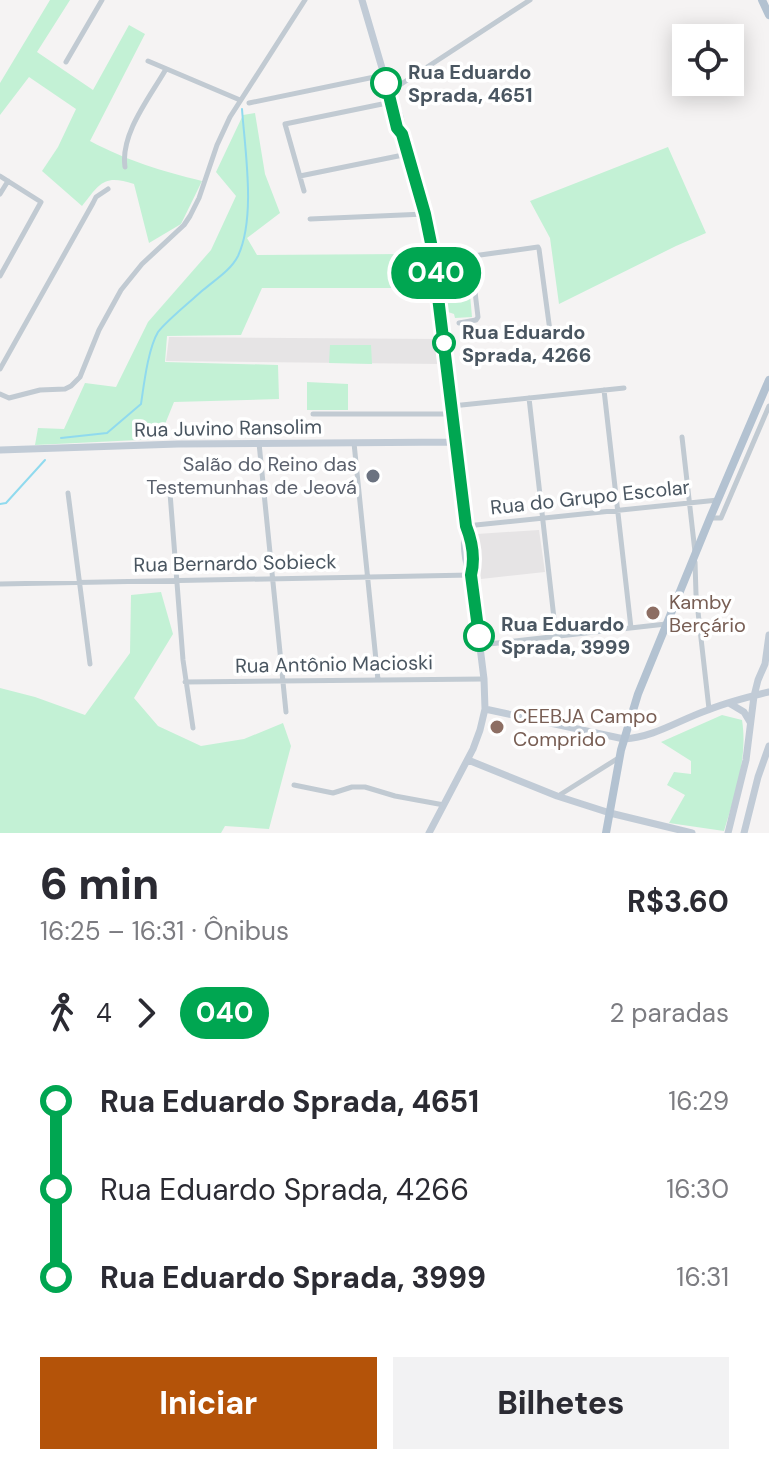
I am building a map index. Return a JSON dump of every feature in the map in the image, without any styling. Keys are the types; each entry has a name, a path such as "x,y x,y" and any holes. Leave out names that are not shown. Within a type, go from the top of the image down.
{"main road":[{"path":"362,0 392,102 391,109 402,134 425,214 436,274 466,526 471,537 471,575 484,679 485,709 480,730 468,760 429,833"},
{"path":"762,0 769,15"},
{"path":"606,833 624,739 638,694 769,380"},
{"name":"Rua Juvino Ransolim","path":"0,450 259,443 456,442"},
{"path":"728,833 744,770 754,696 765,664 769,635"},
{"path":"485,709 624,739 657,733 709,709 769,692"},
{"path":"729,703 744,712 750,723"},
{"path":"744,833 769,746"},
{"path":"468,760 557,796 692,833"}],"street":[{"path":"66,62 102,0"},
{"path":"0,394 16,398 40,390 65,389 76,382 121,290 190,216 223,130 305,0"},
{"path":"389,92 530,0"},
{"path":"148,61 240,100"},
{"path":"125,167 124,150 129,135 166,69"},
{"path":"249,103 384,75"},
{"path":"304,191 285,124 392,102"},
{"path":"300,176 408,154"},
{"path":"0,176 41,202 0,276"},
{"path":"0,194 8,181"},
{"path":"0,369 96,197 108,189"},
{"path":"310,219 425,214"},
{"path":"459,323 478,317 473,256 538,247 550,331 535,333"},
{"path":"313,414 452,410 624,388"},
{"path":"604,390 631,628"},
{"path":"529,398 556,636"},
{"path":"710,518 721,518 769,406"},
{"path":"682,437 709,709"},
{"path":"259,443 286,712"},
{"path":"354,443 378,680"},
{"path":"68,493 90,664"},
{"path":"170,493 185,682 193,728"},
{"name":"Rua do Grupo Escolar","path":"466,526 718,500"},
{"name":"Rua Bernardo Sobieck","path":"0,584 471,575"},
{"path":"480,645 667,624"},
{"name":"Rua Antônio Macioski","path":"185,682 484,679"},
{"path":"557,796 620,757"},
{"path":"294,785 333,793 365,787 444,805"}],"shaded area":[{"path":"169,337 439,339 441,364 166,361"},
{"path":"539,530 545,572 481,579 477,534"}],"green space":[{"path":"50,0 70,0 37,52 93,90 129,25 145,34 90,141 145,165 202,181 181,224 149,243 134,184 116,180 104,183 82,206 42,171 58,147 76,109 29,77 0,115 0,83"},
{"path":"255,113 265,174 280,213 247,238 257,255 405,254 424,249 430,282 400,288 262,288 241,335 167,336 165,362 278,365 279,399 174,402 159,439 35,445 38,428 64,429 85,383 116,387 148,322 211,250 236,196 216,172 243,115"},
{"path":"668,147 706,233 559,304 550,238 530,201"},
{"path":"446,260 460,267 461,273 468,272 472,317 455,318 448,312 440,262"},
{"path":"330,345 371,345 372,364 329,363"},
{"path":"307,382 348,384 348,410 307,410"},
{"path":"161,592 173,634 134,698 158,726 201,746 244,739 283,723 291,746 269,829 225,826 221,833 0,833 0,688 85,715 130,653 131,595"},
{"path":"722,715 742,720 743,734 739,776 724,831 669,823 685,795 667,785 674,772 691,774 691,761 661,742"}],"waterway":[{"path":"61,438 107,433 141,404 149,357 158,332 227,270 238,256 247,222 248,203 242,109"},
{"path":"0,504 6,503 45,460"}],"bus line":[{"name":"040","path":"386,83 391,109 420,194 432,248 466,526 471,537 471,575 479,636"}],"place":[{"name":"Rua Eduardo Sprada, 4651","path":"386,83"},
{"name":"Rua Eduardo Sprada, 4266","path":"444,343"},
{"name":"Salão do Reino das Testemunhas de Jeová","path":"373,476"},
{"name":"Kamby Berçário","path":"653,613"},
{"name":"Rua Eduardo Sprada, 3999","path":"479,636"},
{"name":"CEEBJA Campo Comprido","path":"497,727"}]}
